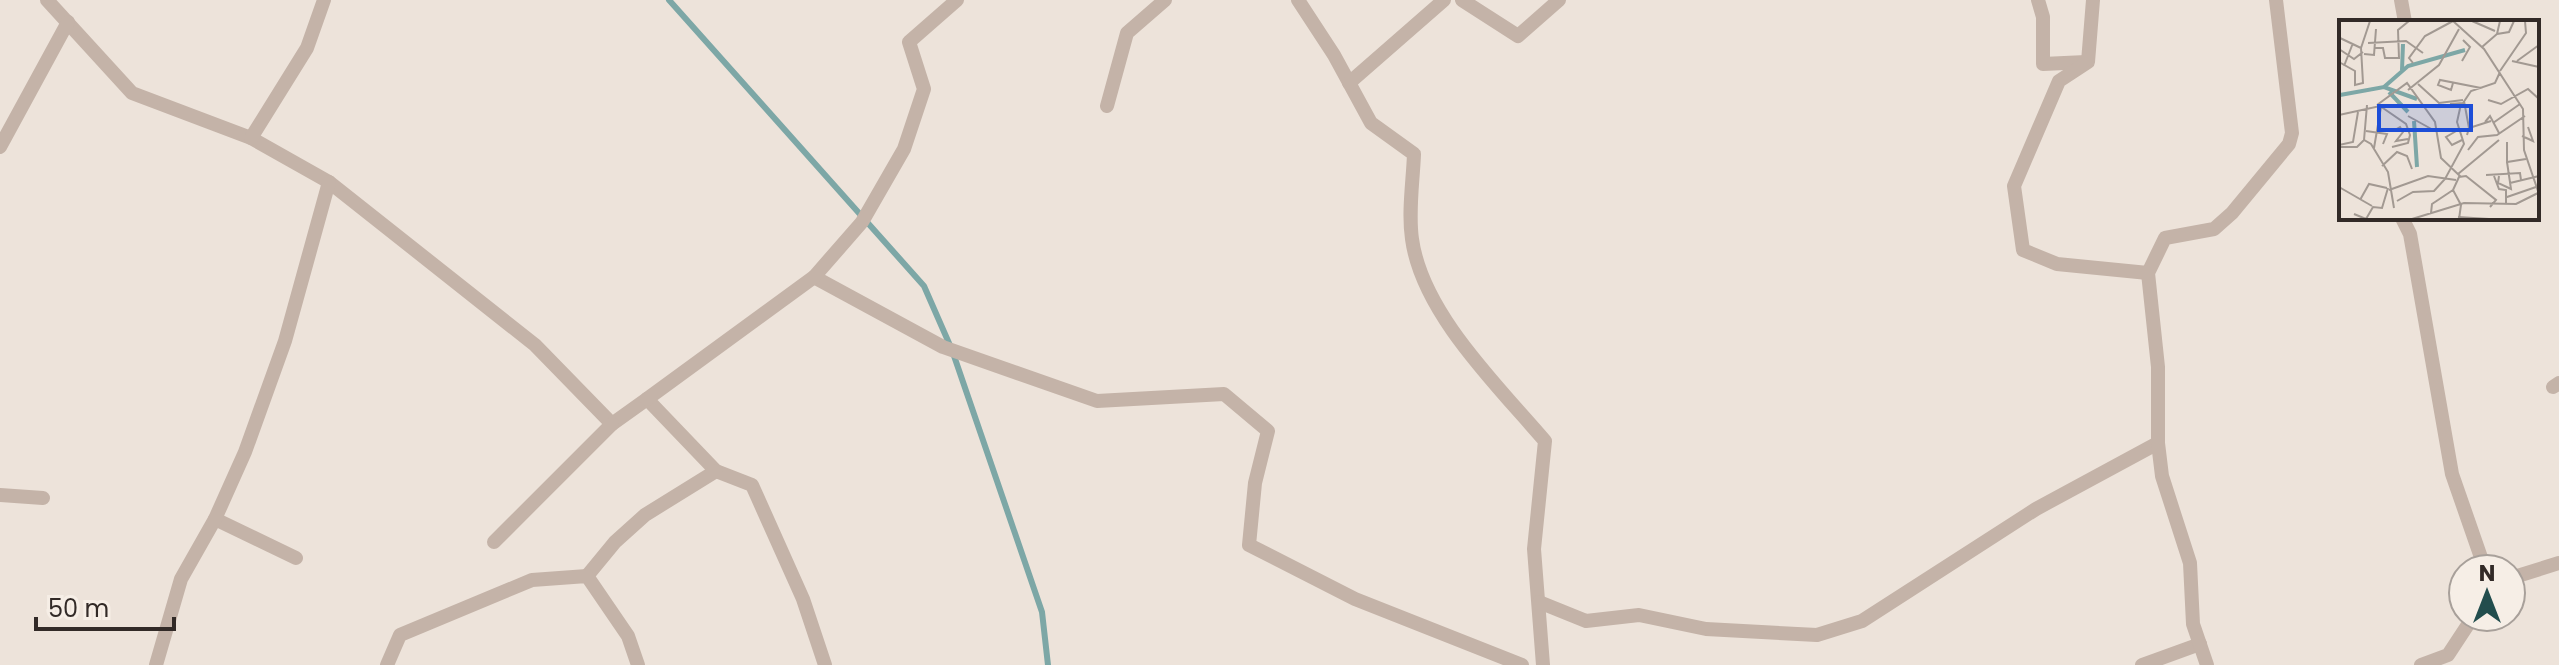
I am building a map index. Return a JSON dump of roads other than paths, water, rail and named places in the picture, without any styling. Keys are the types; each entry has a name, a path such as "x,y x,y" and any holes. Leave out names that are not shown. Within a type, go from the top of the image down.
{"street":[{"path":"47,0 132,93 251,138 329,182 535,345 612,424"},
{"path":"251,138 307,48 324,0"},
{"path":"494,542 612,424 814,277 865,218 904,149 924,89 909,42 957,0"},
{"path":"1107,106 1127,33 1165,0"},
{"path":"1298,0 1371,123 1414,154 1412,239 1428,294 1492,379 1545,441 1534,549 1543,665"},
{"path":"1349,83 1444,0"},
{"path":"1462,0 1518,36 1559,0"},
{"path":"2038,0 2043,17 2043,64 2088,62"},
{"path":"2088,62 2093,0"},
{"path":"2207,665 2193,624 2190,563 2162,476 2158,443 2158,367 2148,273 2165,238 2214,229 2284,155 2292,133 2276,0"},
{"path":"2401,0 2405,20"},
{"path":"0,147 68,22"},
{"path":"2088,62 2059,81 2014,186 2023,250 2057,264 2148,273"},
{"path":"156,665 181,579 215,519 245,452 285,341 329,182"},
{"path":"2403,220 2410,234 2452,474 2479,553"},
{"path":"814,277 943,347 1097,401 1224,394 1268,431 1255,483 1249,545 1355,599 1522,665"},
{"path":"647,399 716,471 752,485 803,599 825,665"},
{"path":"1539,602 1586,621 1639,615 1706,629 1817,635 1862,621 2036,509 2158,443"},
{"path":"387,665 400,635 532,580 587,576 615,542 645,515 716,471"},
{"path":"0,495 43,498"},
{"path":"215,519 296,558"},
{"path":"2527,573 2559,563"},
{"path":"587,576 628,636 638,665"},
{"path":"2421,665 2448,655 2462,633"},
{"path":"2142,665 2200,644"}],"waterway":[{"path":"669,0 924,286 952,350 1042,612 1048,665"}]}
